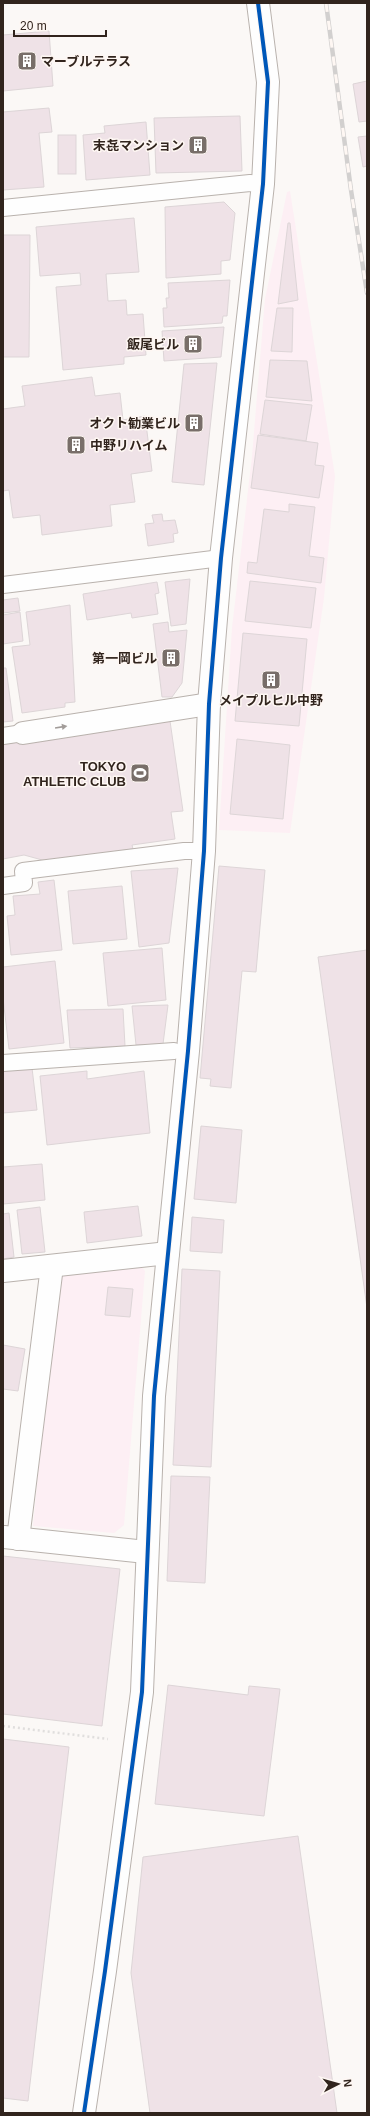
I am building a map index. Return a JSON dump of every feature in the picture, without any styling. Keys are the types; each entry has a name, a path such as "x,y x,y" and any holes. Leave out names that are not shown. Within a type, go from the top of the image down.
{"street":[{"path":"84,2113 106,1963 142,1692 147,1575 146,1552 154,1396 168,1252 181,1051 204,851 209,704 221,558 264,184 268,82 258,3"},
{"path":"13,735 209,704"},
{"path":"3,1271 168,1252"},
{"path":"52,1266 10,1538 146,1552"}],"lane":[{"path":"3,208 242,184 264,184"},
{"path":"3,585 221,558"},
{"path":"3,886 24,883 23,871 184,851 204,851"},
{"path":"3,1063 181,1051"}],"path":[{"path":"3,1726 111,1739"}],"shaded area":[{"path":"290,191 335,476 324,598 290,833 219,830 232,628 252,456 265,299 287,192"},
{"path":"137,1262 145,1271 124,1525 114,1533 33,1526 57,1278 64,1271"}],"building":[{"name":"マーブルテラス","path":"49,31 53,86 3,91 3,35"},
{"path":"367,81 367,121 359,122 353,84"},
{"path":"49,108 52,132 39,133 44,187 3,190 3,112"},
{"name":"末㐂マンション","path":"240,116 242,171 156,173 154,118"},
{"path":"146,122 150,175 86,180 83,135 105,133 104,126"},
{"path":"58,135 76,135 76,174 58,174"},
{"path":"367,136 367,166 363,167 358,137"},
{"path":"224,202 235,213 230,260 221,261 221,274 166,278 165,207"},
{"path":"134,218 139,272 106,274 108,301 126,300 127,315 143,314 146,355 124,357 124,364 63,370 56,287 81,285 80,273 40,276 36,227"},
{"path":"288,223 290,223 298,300 278,304"},
{"path":"3,235 30,235 29,357 3,357"},
{"path":"230,280 227,316 223,316 222,323 164,327 163,308 167,308 166,298 169,298 168,283"},
{"path":"277,308 293,308 292,352 271,351"},
{"name":"飯尾ビル","path":"224,327 221,357 164,361 162,331"},
{"path":"270,360 307,361 312,401 266,397"},
{"name":"オクト勧業ビル","path":"217,363 204,485 172,482 184,364"},
{"name":"中野リハイム","path":"92,377 95,396 120,393 123,420 145,416 152,471 131,474 135,502 110,505 112,526 42,535 40,515 13,518 9,490 3,491 3,409 25,406 22,386"},
{"path":"265,400 312,405 306,441 260,434"},
{"path":"258,435 318,443 315,465 324,466 319,498 251,488"},
{"path":"289,504 315,507 309,556 324,558 321,583 247,573 248,562 257,563 264,509 289,512"},
{"path":"162,514 163,521 175,520 178,533 173,534 174,542 148,546 145,524 154,523 152,515"},
{"path":"190,579 186,624 171,626 165,582"},
{"path":"250,581 316,588 311,628 245,621"},
{"path":"157,582 159,593 155,594 158,614 132,618 131,613 87,620 83,594"},
{"path":"18,598 20,611 3,613 3,600"},
{"path":"70,605 75,702 65,703 65,707 22,713 12,647 30,645 26,612"},
{"path":"20,612 23,641 3,644 3,615"},
{"name":"第一岡ビル","path":"168,622 169,632 187,630 182,683 172,697 162,697 153,624"},
{"name":"メイプルヒル中野","path":"243,633 307,639 299,726 235,721"},
{"path":"3,668 6,668 13,721 3,722"},
{"path":"170,721 183,811 171,812 175,839 132,845 133,849 46,861 24,855 3,859 3,744"},
{"path":"237,739 290,745 283,819 230,814"},
{"path":"219,866 265,870 256,972 242,971 231,1088 210,1086 211,1079 200,1078"},
{"path":"178,868 169,943 139,947 131,871"},
{"path":"54,880 62,950 11,955 7,916 15,915 13,896 40,894 38,882"},
{"path":"122,886 127,939 73,944 68,891"},
{"path":"162,948 166,1000 108,1006 103,953"},
{"path":"367,950 367,1308 318,957"},
{"path":"55,961 64,1043 9,1049 3,998 3,967"},
{"path":"168,1005 163,1044 136,1045 132,1006"},
{"path":"123,1009 125,1046 70,1048 67,1010"},
{"path":"32,1068 37,1110 3,1113 3,1071"},
{"path":"87,1071 87,1079 144,1071 150,1133 47,1145 40,1076"},
{"path":"201,1126 242,1130 236,1203 194,1199"},
{"path":"42,1164 45,1200 3,1204 3,1167"},
{"path":"138,1206 142,1236 87,1243 84,1212"},
{"path":"40,1207 45,1252 22,1254 17,1210"},
{"path":"9,1213 14,1257 3,1259 3,1214"},
{"path":"192,1217 224,1220 222,1253 190,1251"},
{"path":"182,1269 220,1271 211,1467 173,1465"},
{"path":"108,1287 133,1289 130,1317 105,1315"},
{"path":"3,1345 25,1349 18,1391 3,1389"},
{"path":"171,1476 210,1477 205,1583 167,1581"},
{"path":"3,1556 120,1569 102,1726 3,1714"},
{"path":"168,1685 248,1695 249,1686 280,1689 264,1816 155,1804"},
{"path":"3,1739 69,1747 28,2101 3,2098"},
{"path":"298,1836 337,2113 150,2113 131,1973 143,1857"}],"railway":[{"path":"326,3 351,190 367,293"}],"cycle path":[{"path":"84,2113 105,1971 142,1692 154,1396 188,1051 204,851 209,704 221,558 263,184 268,82 258,3"}],"place":[{"name":"マーブルテラス","path":"27,61"},
{"name":"末㐂マンション","path":"198,145"},
{"name":"飯尾ビル","path":"193,344"},
{"name":"オクト勧業ビル","path":"194,423"},
{"name":"中野リハイム","path":"76,445"},
{"name":"第一岡ビル","path":"171,658"},
{"name":"メイプルヒル中野","path":"271,680"},
{"name":"TOKYO ATHLETIC CLUB","path":"140,773"}]}
